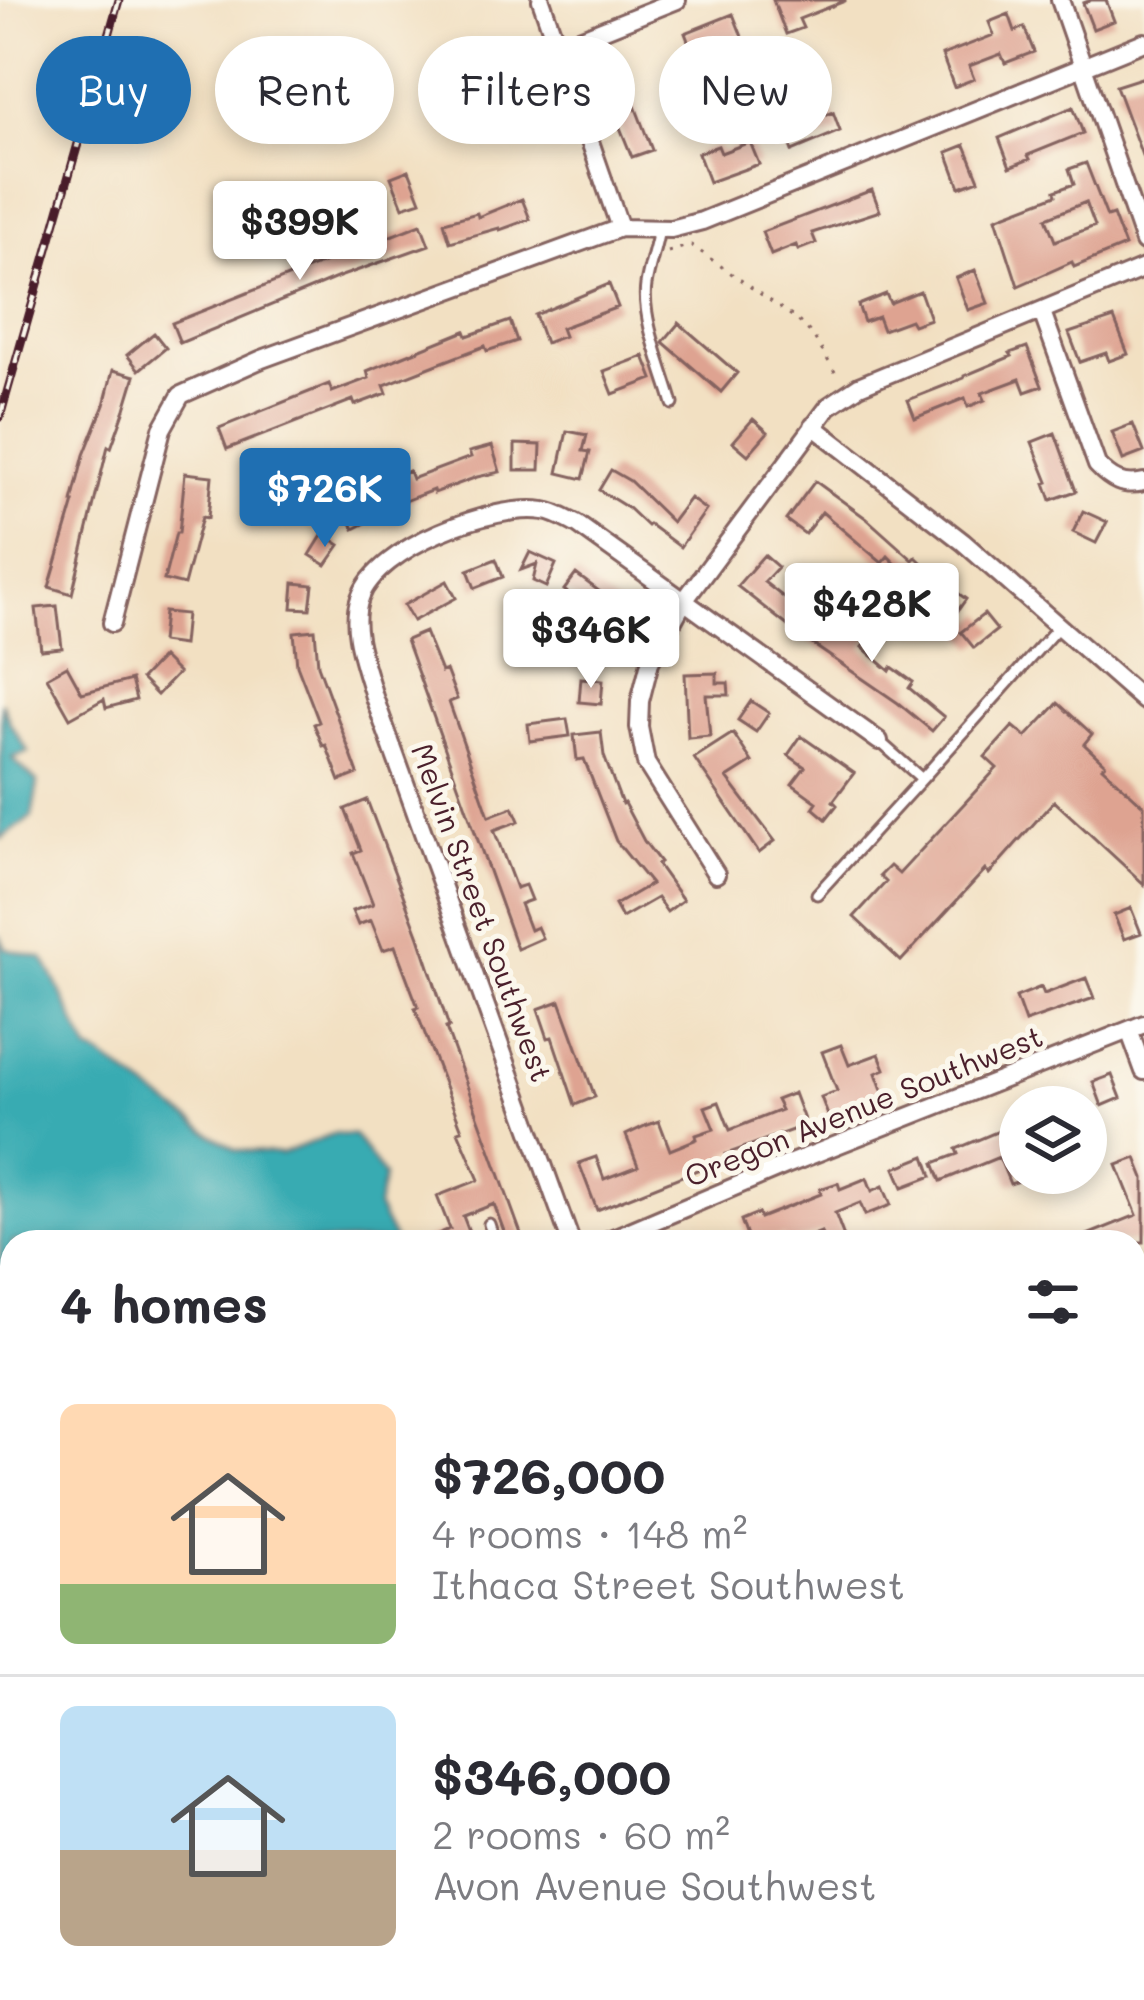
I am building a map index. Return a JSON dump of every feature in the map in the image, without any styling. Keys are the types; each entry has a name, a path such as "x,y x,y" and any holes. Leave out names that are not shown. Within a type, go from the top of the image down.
{"street":[{"path":"541,0 553,36"},
{"path":"589,36 677,0"},
{"path":"1060,0 1144,242"},
{"path":"112,623 162,429 181,395 262,358 620,228 671,229 702,221 1144,42"},
{"path":"590,144 620,228"},
{"path":"716,874 646,763 639,727 650,662 684,602 829,406 859,386 1144,268"},
{"path":"1042,312 1097,465 1123,483 1144,482"},
{"path":"813,426 963,542 1144,701"},
{"name":"Melvin Street Southwest","path":"567,1230 374,698 357,635 359,599 371,578 394,556 471,521 546,510 578,525 684,602"},
{"path":"684,602 879,741"},
{"path":"1136,1027 1144,1071"},
{"name":"Oregon Avenue Southwest","path":"632,1230 1136,1027"}],"lane":[{"path":"659,229 646,298 674,404"},
{"path":"817,894 1059,626"},
{"path":"879,741 922,779"},
{"path":"489,1224 491,1230"}],"path":[{"path":"655,255 691,245 812,334 839,380"}],"water":[{"path":"2,702 29,752 12,758 38,783 32,817 0,839"},
{"path":"0,935 6,949 43,958 89,1051 236,1150 281,1154 333,1134 354,1135 384,1176 377,1207 389,1230 0,1230"}],"building":[{"path":"773,0 845,1 799,19 803,28 786,34"},
{"path":"1106,0 1114,21 1093,29 1083,3"},
{"path":"733,14 742,36 686,36"},
{"path":"1009,14 1015,31 1024,27 1034,52 1005,63 1001,54 969,66 974,79 954,87 942,55 994,35 989,22"},
{"path":"1144,77 1144,158 1143,158 1116,86"},
{"path":"635,106 652,150 632,157 627,144 635,144"},
{"path":"1073,107 1083,133 1010,167 999,138"},
{"path":"832,112 840,131 832,134"},
{"path":"751,144 759,164 709,182 698,153 718,146 721,153"},
{"path":"965,145 979,180 960,187 947,152"},
{"path":"1086,163 1107,217 1113,215 1125,246 1018,286 996,218 1074,184 1069,169","holes":["1086,202 1095,226 1055,241 1046,218"]},
{"path":"409,170 421,201 403,207 391,177"},
{"path":"872,190 880,211 812,233 816,243 771,255 762,232"},
{"path":"522,199 530,219 450,242 444,222 477,213 478,217"},
{"path":"421,224 429,245 180,343 172,323"},
{"path":"975,270 988,303 968,310 956,278"},
{"path":"609,284 618,307 561,328 564,336 545,343 535,315"},
{"path":"920,291 930,319 883,330 878,317 864,322 858,305 886,294 890,303"},
{"path":"1114,318 1128,354 1109,361 1106,353 1080,362 1069,333"},
{"path":"510,321 517,341 487,351 485,346 384,385 387,393 355,405 353,400 227,449 219,428 329,384 332,392 369,378 367,371 465,331 467,336"},
{"path":"679,323 737,373 721,392 663,342"},
{"path":"154,333 166,348 139,370 127,355"},
{"path":"1027,347 1042,386 1025,392 1020,379 982,393 985,400 968,407 965,398 915,418 908,400"},
{"path":"644,356 653,379 613,394 604,371"},
{"path":"113,370 135,376 111,448 108,446 72,594 49,587 84,455"},
{"path":"753,419 768,432 748,455 733,442"},
{"path":"1133,424 1144,452 1123,460 1112,432"},
{"path":"567,431 587,435 583,451 590,452 583,479 558,473"},
{"path":"1055,433 1076,491 1051,500 1032,442"},
{"path":"515,444 541,445 540,470 515,470"},
{"path":"492,446 500,472 379,511 381,515 354,529 345,511 387,489 384,481 409,471 412,479"},
{"path":"611,470 630,481 672,522 690,498 706,510 680,547 599,490"},
{"path":"185,473 212,476 208,518 202,517 184,585 164,580 179,533"},
{"path":"815,481 966,599 951,620 929,603 910,619 901,609 922,591 888,556 882,563 822,512 805,534 786,520"},
{"path":"1083,511 1107,522 1096,543 1073,532"},
{"path":"323,534 340,545 326,565 310,555"},
{"path":"530,552 556,564 546,587 533,581 537,564 521,570"},
{"path":"764,555 778,567 764,582 800,610 788,626 737,586"},
{"path":"496,559 503,577 475,588 468,570"},
{"path":"576,574 631,615 607,649 591,638 603,621 564,590"},
{"path":"447,581 456,598 413,621 404,605"},
{"path":"294,583 313,585 310,609 292,608"},
{"path":"57,606 62,648 41,650 36,608"},
{"path":"872,608 885,618 862,647 890,671 892,667 913,682 909,688 944,717 932,731 808,641 822,619 850,634"},
{"path":"164,612 186,614 183,645 161,642"},
{"path":"984,614 997,630 974,648 961,632"},
{"path":"315,630 318,665 358,774 340,781 314,724 319,722 297,665 294,632"},
{"path":"425,632 457,699 449,702 489,816 513,807 519,821 494,830 516,888 525,885 531,900 520,904 530,930 537,927 542,938 517,949 406,640"},
{"path":"162,657 178,673 157,695 141,679"},
{"path":"67,666 82,693 131,680 136,700 106,708 104,699 70,718 47,677"},
{"path":"717,673 717,683 728,683 729,695 706,695 710,736 688,738 685,674"},
{"path":"581,678 603,680 601,704 579,702"},
{"path":"751,701 769,713 756,732 738,720"},
{"path":"1058,703 1092,734 1084,744 1105,764 1102,767 1144,806 1144,884 1054,801 901,961 854,917 886,882 880,876 890,866 899,874 997,768 985,757 1013,726 1026,737"},
{"path":"567,719 570,736 530,741 528,724"},
{"path":"601,732 604,756 622,804 683,900 667,912 657,898 622,918 615,905 651,884 616,841 584,759 577,760 574,735"},
{"path":"733,733 752,762 727,778 775,841 759,853 694,758"},
{"path":"801,736 854,773 826,819 813,808 817,802 792,784 805,767 788,755"},
{"path":"367,800 520,1230 504,1230 494,1204 463,1216 468,1230 448,1230 437,1196 479,1180 395,946 383,950 371,920 358,925 352,911 373,904 353,853 361,850 345,809"},
{"path":"1131,908 1141,933 1124,939 1114,915"},
{"path":"1086,978 1094,998 1025,1022 1016,997 1041,987 1044,994"},
{"path":"560,1001 595,1097 575,1105 538,1009"},
{"path":"841,1045 849,1065 879,1054 885,1069 876,1073 885,1098 829,1118 821,1097 837,1091 822,1052"},
{"path":"1112,1075 1121,1098 1107,1104 1107,1086 1093,1082"},
{"path":"794,1093 806,1125 726,1154 729,1161 597,1210 579,1163 596,1157 604,1179 638,1166 626,1135 659,1121 670,1150 714,1129 705,1107 719,1102 730,1130 781,1110 776,1100"},
{"path":"999,1131 999,1157 941,1181 934,1163 958,1154 956,1149"},
{"path":"925,1156 932,1176 903,1187 895,1168"},
{"path":"1136,1158 1144,1178 1144,1230 1100,1230 1137,1215 1117,1165"},
{"path":"867,1178 872,1191 883,1186 891,1205 865,1215 860,1203 835,1213 841,1230 745,1230 741,1220 758,1213 760,1218 838,1183 840,1189"}],"railway":[{"path":"0,417 119,0"}]}
